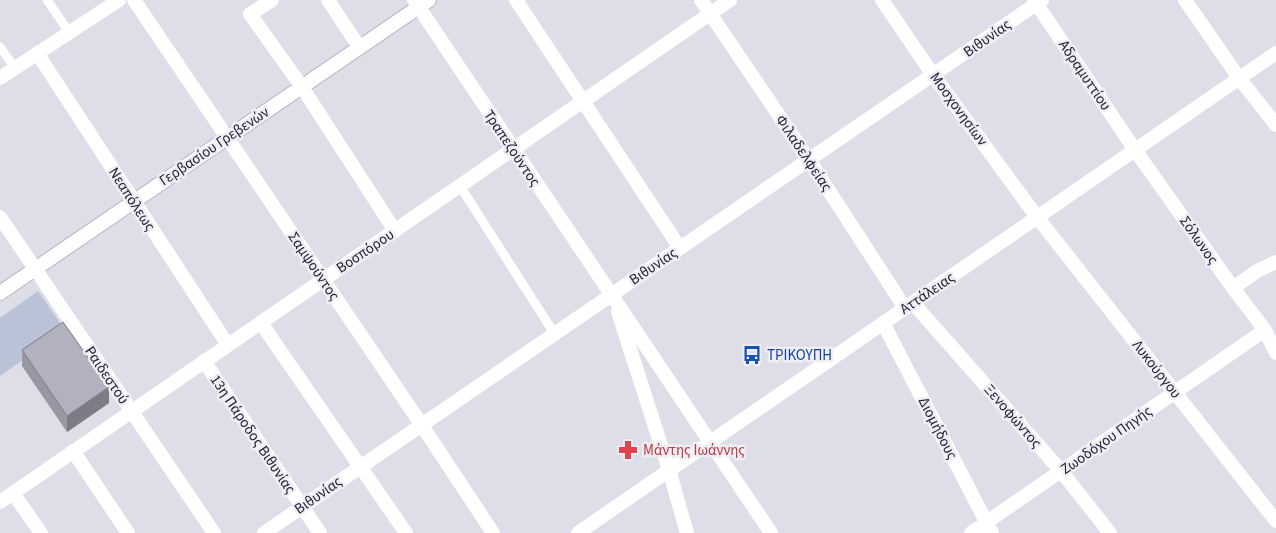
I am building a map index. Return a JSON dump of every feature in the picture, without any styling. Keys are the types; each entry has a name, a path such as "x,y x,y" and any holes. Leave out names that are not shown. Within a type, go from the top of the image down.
{"street":[{"path":"0,78 119,0"},
{"name":"Σαμψούντος","path":"134,0 493,533"},
{"path":"272,0 250,14 302,87 395,231"},
{"path":"328,0 360,47"},
{"path":"516,0 680,248"},
{"name":"Φιλαδελφείας","path":"700,0 909,305"},
{"name":"Βοσπόρου","path":"0,502 730,0"},
{"name":"Μοσχονησίων","path":"882,0 933,75 1037,217"},
{"path":"1185,0 1239,78 1276,126"},
{"name":"Βιθυνίας","path":"264,533 933,75 1038,1"},
{"name":"Αδραμυττίου","path":"1038,1 1135,150"},
{"name":"Γερβασίου Γρεβενών","path":"0,293 360,47 421,2"},
{"name":"Τραπεζούντος","path":"421,2 513,150 612,294 771,533"},
{"name":"Νεαπόλεως","path":"37,53 228,345"},
{"name":"Αττάλειας","path":"578,533 1276,53"},
{"name":"Σόλωνος","path":"1135,150 1265,330 1276,353"},
{"name":"Λυκούργου","path":"1037,217 1276,521"},
{"name":"Ραιδεστού","path":"0,218 214,533"},
{"path":"1233,288 1257,271 1276,262"},
{"name":"Τραπεζούντος","path":"612,294 669,470 687,533"},
{"name":"Ξενοφώντος","path":"909,305 1061,471 1110,533"},
{"path":"261,322 406,533"},
{"name":"Διομήδους","path":"883,323 989,527"},
{"name":"Ζωοδόχου Πηγής","path":"971,533 989,527 1061,471 1265,330"},
{"name":"13η Πάροδος Βιθυνίας","path":"204,362 320,533"},
{"path":"73,452 128,533"},
{"path":"14,492 41,533"}],"lane":[{"path":"47,0 69,32"},
{"path":"0,47 14,68"},
{"path":"460,186 554,333"}],"shaded area":[{"path":"38,291 65,330 0,376 0,318"}],"building":[{"path":"63,322 109,387 67,416 22,350"}],"place":[{"name":"ΤΡΙΚΟΥΠΗ","path":"752,355"},
{"name":"Μάντης Ιωάννης","path":"628,450"}]}
